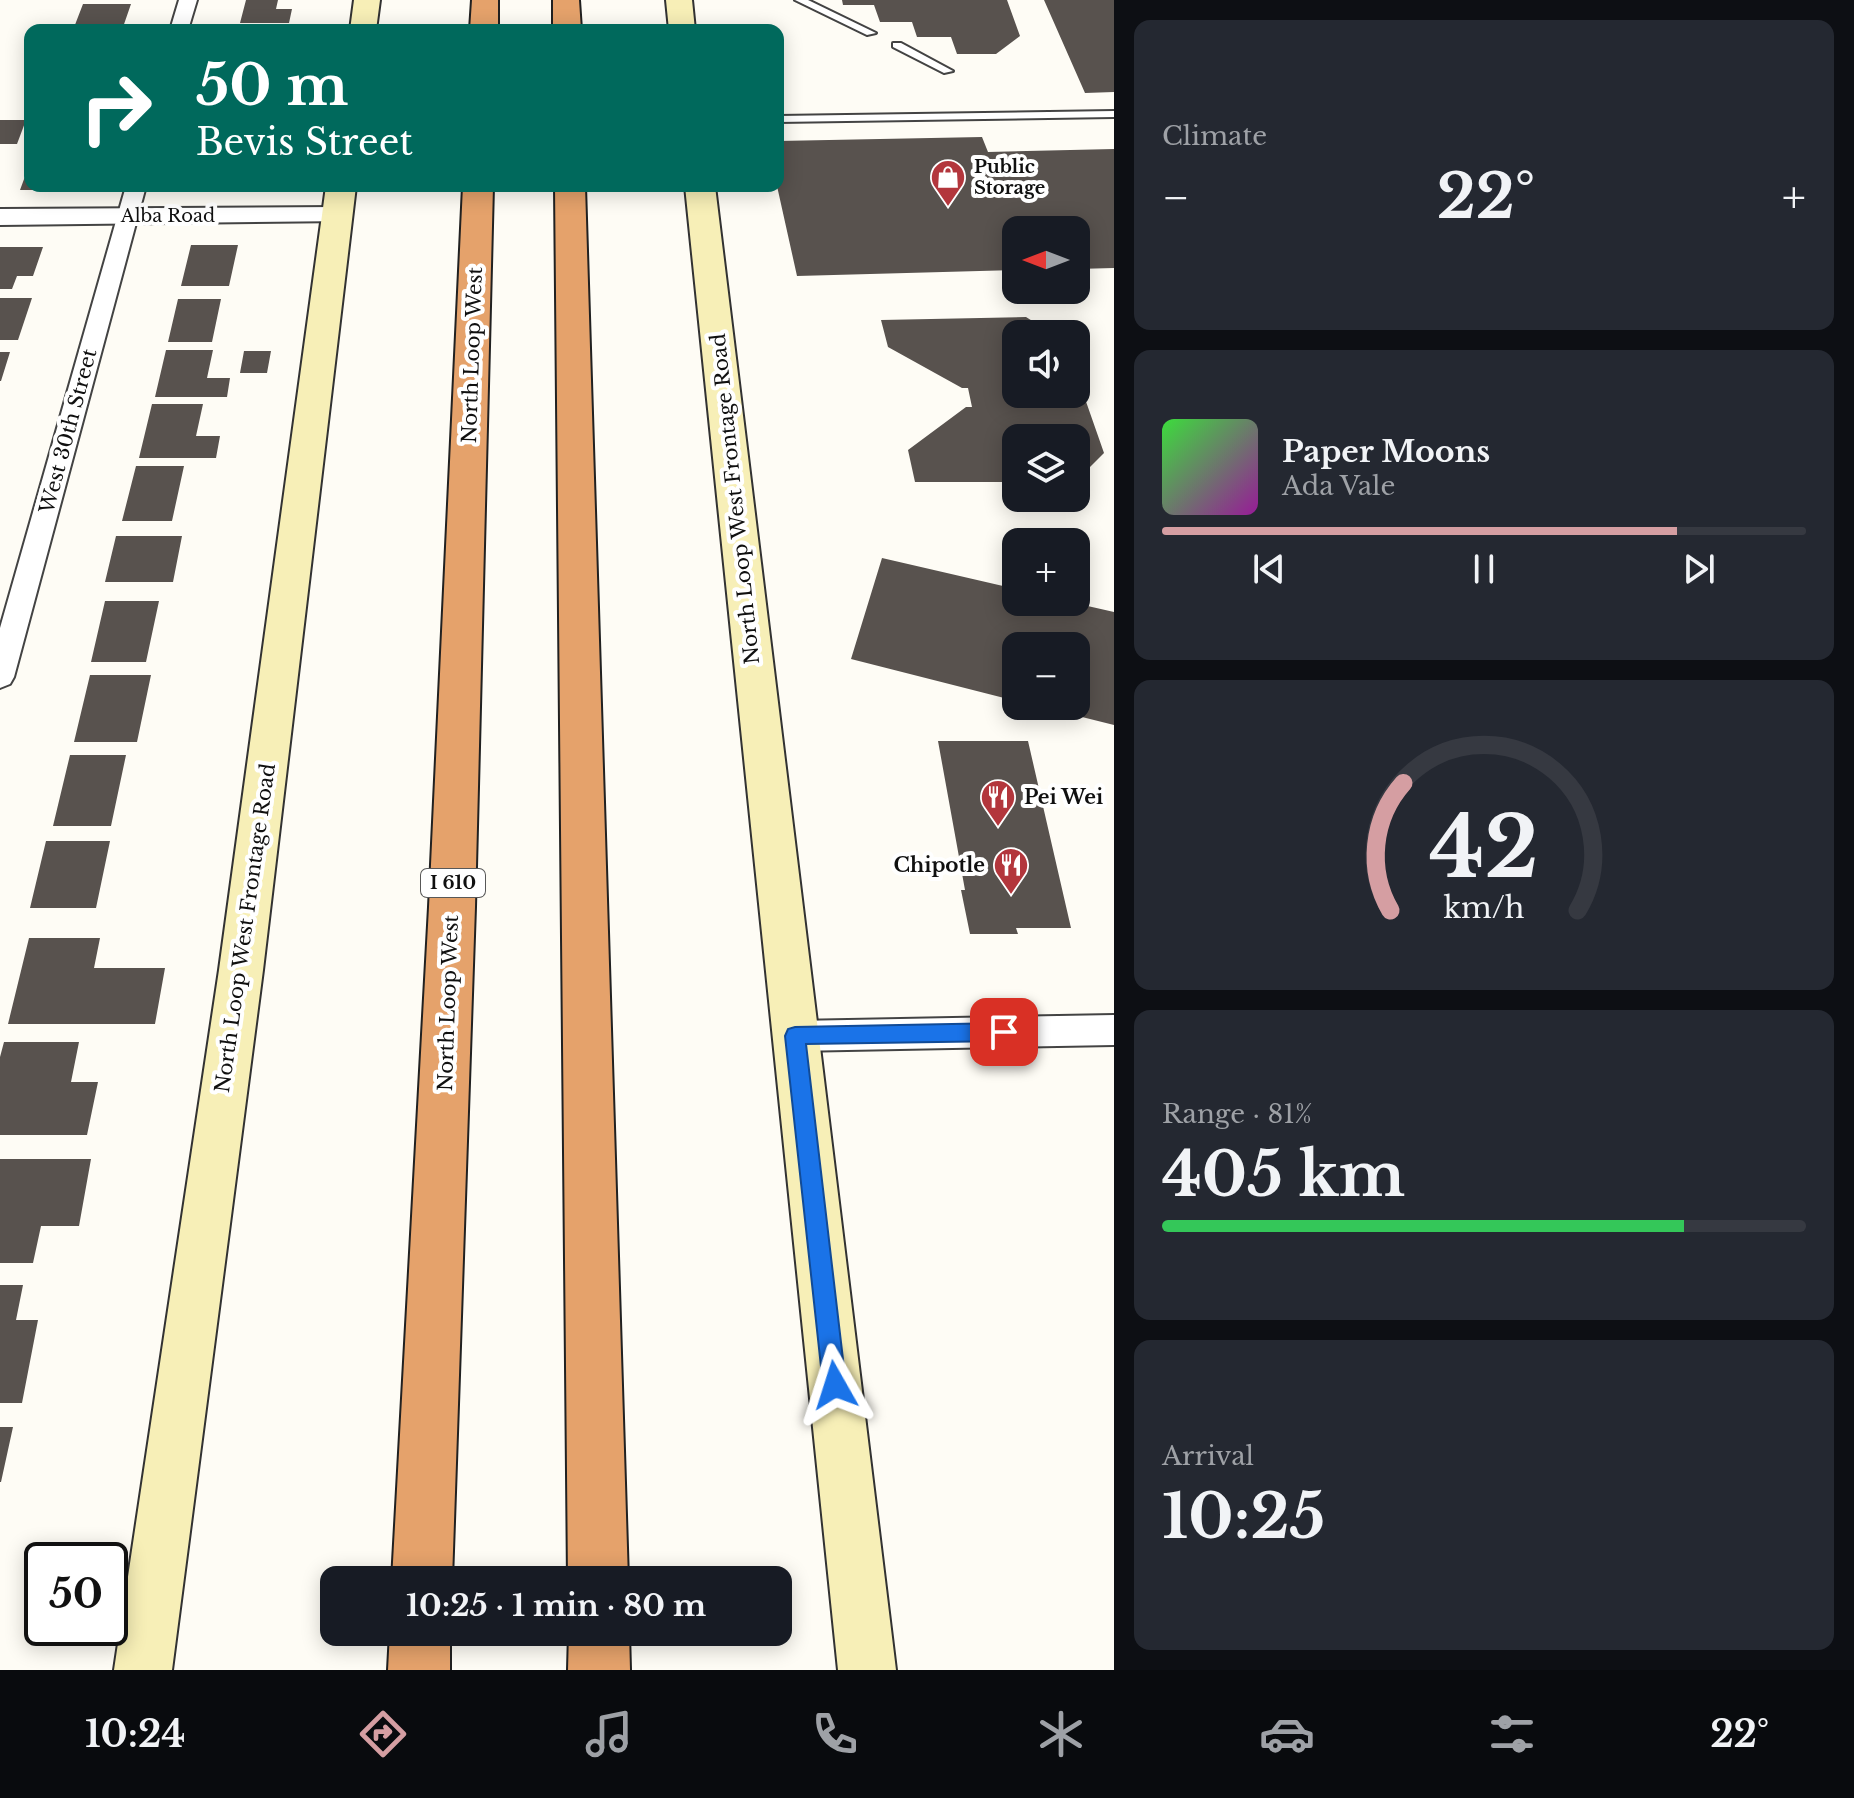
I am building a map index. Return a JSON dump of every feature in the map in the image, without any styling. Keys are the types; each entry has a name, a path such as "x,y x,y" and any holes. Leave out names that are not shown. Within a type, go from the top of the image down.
{"highway":[{"path":"484,24 485,0"},
{"path":"566,0 567,24"},
{"name":"North Loop West","path":"423,1566 451,923 478,192"},
{"path":"570,192 598,1566"},
{"path":"419,1670 420,1646"},
{"path":"599,1646 599,1670"}],"main road":[{"path":"364,24 367,0"},
{"path":"679,0 681,24"},
{"name":"North Loop West Frontage Road","path":"701,192 867,1670"},
{"name":"North Loop West Frontage Road","path":"143,1670 241,970 339,201"}],"street":[{"path":"181,24 188,0"},
{"name":"West 30th Street","path":"0,677 134,192"},
{"name":"Alba Road","path":"0,217 128,216 339,201"},
{"path":"795,1036 1114,1030"}],"lane":[{"path":"800,0 871,33"},
{"path":"897,45 948,71"},
{"path":"784,119 1114,114"}],"building":[{"path":"246,0 278,0 276,9 292,9 289,23 240,23"},
{"path":"842,0 1007,0 1020,36 996,54 957,54 951,37 917,37 912,22 880,22 874,5 843,5"},
{"path":"1044,0 1114,0 1114,92 1085,93"},
{"path":"83,4 131,4 124,24 75,24"},
{"path":"0,120 24,120 17,144 0,144"},
{"name":"Public Storage","path":"982,137 988,152 1114,149 1114,268 1090,269 1090,216 1002,216 1002,270 797,276 778,192 784,192 784,141"},
{"path":"191,245 238,245 229,286 181,286"},
{"path":"0,247 43,247 33,276 17,276 12,289 0,289"},
{"path":"0,298 32,298 18,340 0,340"},
{"path":"178,299 221,299 212,342 168,342"},
{"path":"1026,317 1031,320 1002,320 1002,408 1088,408 1104,453 1090,467 1090,424 1002,424 1002,482 915,482 908,450 966,407 972,407 968,388 962,388 888,347 881,320"},
{"path":"166,350 213,350 207,378 230,378 227,397 155,397"},
{"path":"244,351 271,351 267,373 240,373"},
{"path":"0,352 10,352 1,381 0,381"},
{"path":"152,404 203,404 196,436 220,436 216,458 139,458"},
{"path":"136,466 184,466 172,521 122,521"},
{"path":"116,536 182,536 173,582 105,582"},
{"path":"882,558 1002,586 1002,616 1090,616 1090,607 1114,612 1114,725 1090,719 1090,632 1002,632 1002,697 851,659"},
{"path":"105,601 159,601 146,662 91,662"},
{"path":"90,675 151,675 137,742 74,742"},
{"path":"938,741 1028,741 1071,928 1016,928 1018,934 970,934"},
{"path":"70,755 126,755 111,826 53,826"},
{"path":"46,841 110,841 96,908 30,908"},
{"path":"29,938 100,938 94,968 165,968 155,1024 8,1024"},
{"path":"4,1042 79,1042 71,1082 98,1082 87,1135 0,1135 0,1057"},
{"path":"0,1159 91,1159 79,1226 41,1226 33,1263 0,1263"},
{"path":"0,1285 23,1285 16,1320 38,1320 22,1403 0,1403"},
{"path":"0,1427 13,1427 1,1482 0,1482"}],"place":[{"name":"Public Storage","path":"948,208"},
{"name":"Pei Wei","path":"998,828"},
{"name":"Chipotle","path":"1011,896"}],"route":[{"path":"835,1385 795,1036 1004,1032"}]}
